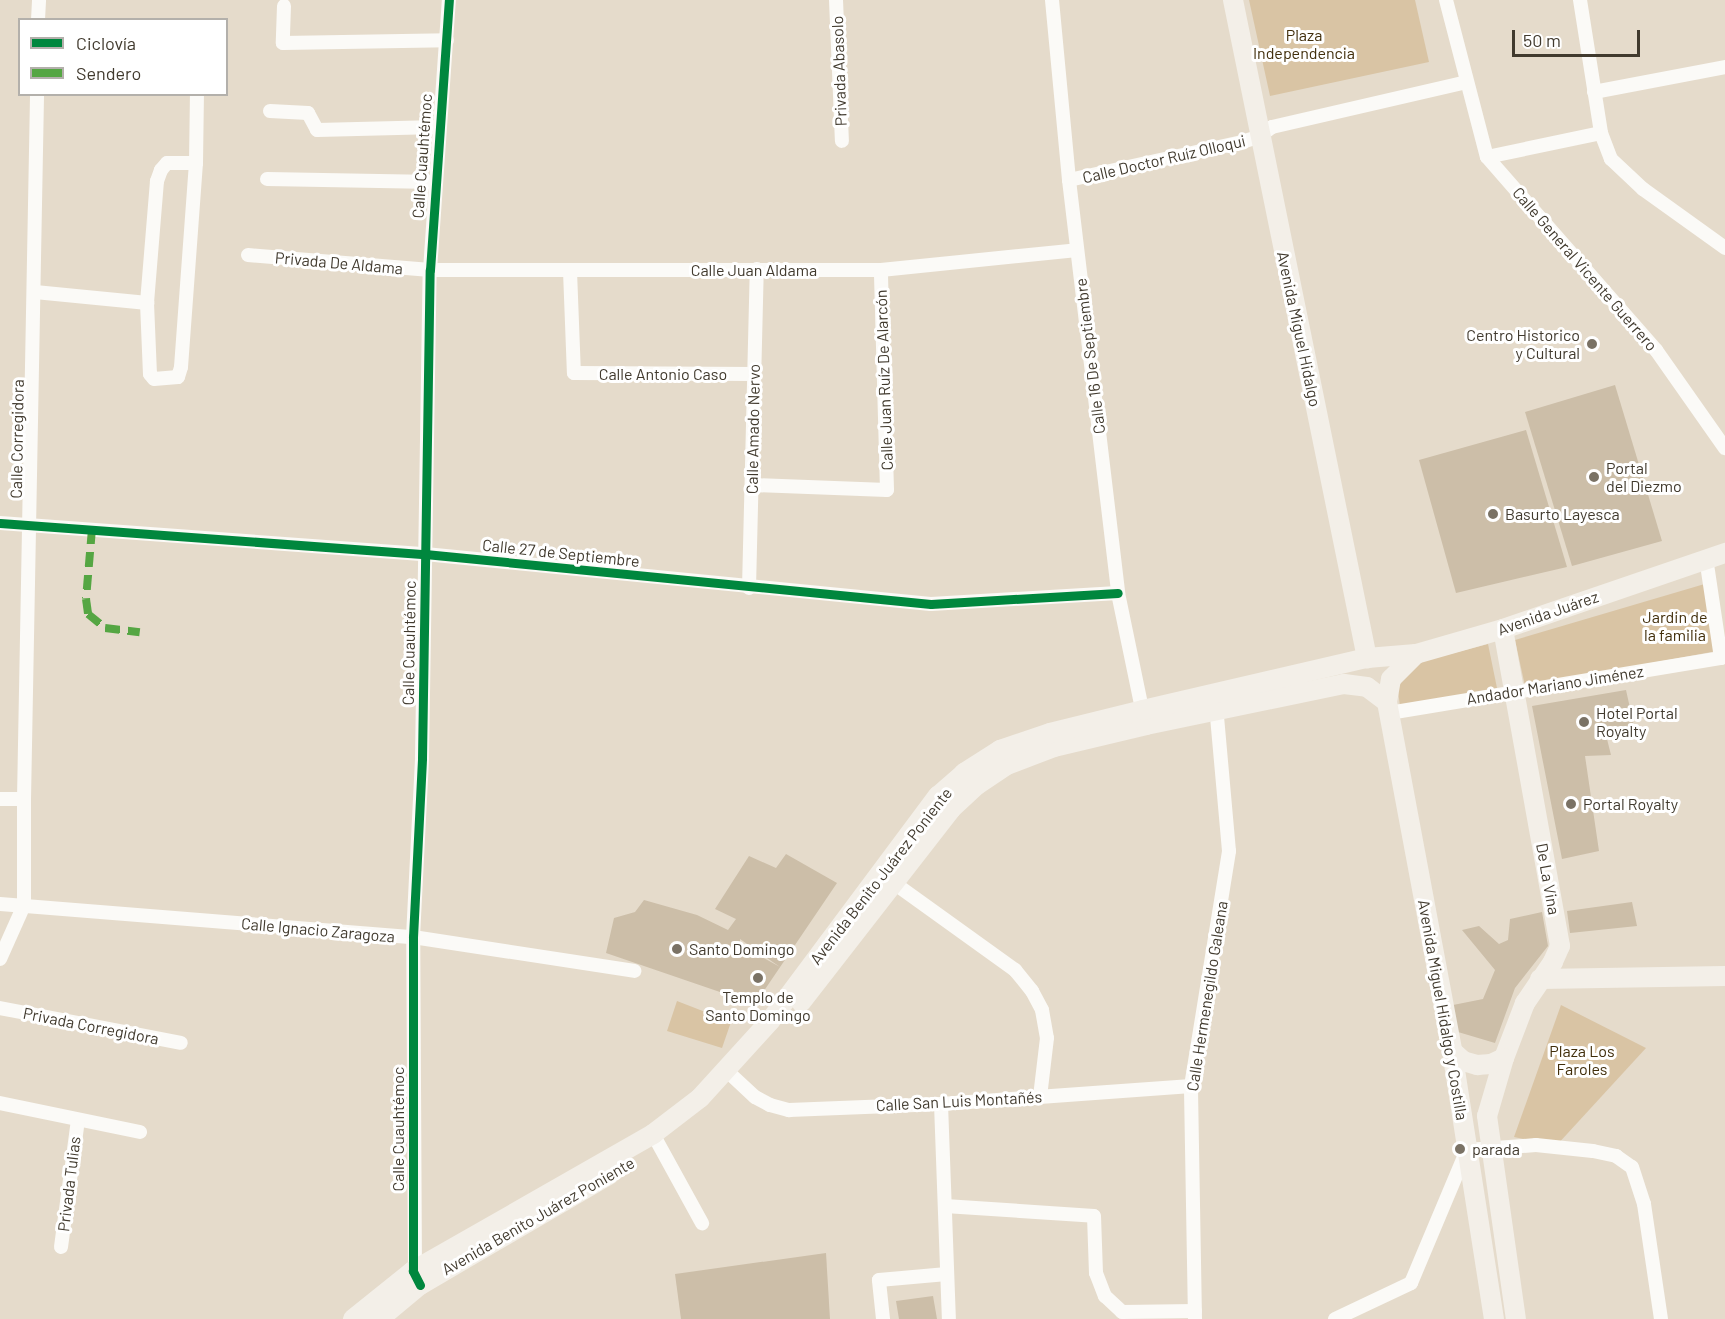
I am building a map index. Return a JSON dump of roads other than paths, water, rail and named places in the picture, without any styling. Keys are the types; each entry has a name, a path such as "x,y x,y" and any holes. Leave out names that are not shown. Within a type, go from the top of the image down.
{"street":[{"path":"38,18 39,0"},
{"name":"Calle Cuauhtémoc","path":"416,1278 413,937 422,758 430,270 448,0"},
{"name":"Privada Abasolo","path":"836,0 842,141"},
{"name":"Calle 16 De Septiembre","path":"1052,0 1069,180 1118,593 1144,717"},
{"name":"Avenida Miguel Hidalgo","path":"1233,0 1367,658"},
{"path":"1260,136 1272,127 1467,82 1446,0"},
{"path":"1580,0 1601,133 1611,159 1643,189 1725,248"},
{"path":"284,6 283,43 447,40"},
{"path":"1594,92 1725,67"},
{"name":"Calle General Vicente Guerrero","path":"1467,82 1487,157 1656,350 1725,448"},
{"name":"Calle Corregidora","path":"0,959 24,905 37,96"},
{"path":"196,163 178,161 167,164 159,175 147,303 150,374 154,379 178,377 181,367 196,163 197,96"},
{"path":"270,111 308,113 317,130 438,127"},
{"path":"1487,157 1601,133"},
{"name":"Calle Doctor Ruíz Olloqui","path":"1069,180 1260,136"},
{"path":"267,179 435,182"},
{"name":"Calle Juan Aldama","path":"430,270 570,272 881,270 1077,250"},
{"name":"Privada De Aldama","path":"248,255 430,270"},
{"name":"Calle Amado Nervo","path":"749,588 757,269"},
{"name":"Calle Juan Ruíz De Alarcón","path":"752,485 887,490 881,270"},
{"name":"Calle Antonio Caso","path":"570,272 574,374 753,374"},
{"path":"35,292 147,303"},
{"name":"Calle 27 de Septiembre","path":"0,522 425,554 749,588 931,604 1118,593"},
{"name":"Avenida Juárez","path":"1367,658 1416,654 1503,629 1725,553"},
{"name":"Andador Mariano Jiménez","path":"1388,708 1514,691 1721,658 1706,558"},
{"name":"De La Vina","path":"1488,1116 1504,1058 1525,1003 1553,963 1560,946 1503,629"},
{"path":"1388,708 1391,680 1416,654"},
{"path":"1305,693 1360,670 1367,658"},
{"name":"Avenida Benito Juárez Poniente","path":"353,1319 416,1278 656,1139 700,1098 732,1076 770,1021 887,877 938,796 964,773 1000,750 1050,733 1216,702 1367,658"},
{"name":"Avenida Benito Juárez Poniente","path":"1216,702 1305,693 1355,684 1367,687 1388,708"},
{"name":"Calle Hermenegildo Galeana","path":"1195,1315 1191,1086 1229,850 1216,702"},
{"name":"Avenida Miguel Hidalgo y Costilla","path":"1388,708 1452,1051 1494,1319"},
{"path":"0,799 24,799"},
{"path":"887,877 1015,970 1032,991 1042,1010 1047,1038 1040,1097"},
{"name":"Calle Ignacio Zaragoza","path":"0,904 413,937 634,971"},
{"path":"1540,979 1725,976"},
{"name":"Privada Corregidora","path":"0,1008 181,1043"},
{"path":"1452,1051 1463,1061 1477,1065 1491,1064 1504,1058"},
{"name":"Calle San Luis Montañés","path":"732,1076 755,1097 770,1105 789,1110 941,1104 1191,1086"},
{"path":"0,1102 140,1132"},
{"path":"941,1104 950,1319"},
{"name":"Avenida Miguel Hidalgo y Costilla","path":"1488,1116 1516,1319"},
{"name":"Privada Tulias","path":"61,1247 78,1120"},
{"path":"656,1139 702,1223"},
{"path":"1335,1319 1411,1283 1467,1150 1536,1145 1593,1150 1616,1156 1632,1167 1644,1204 1661,1319"},
{"path":"945,1206 1094,1216 1096,1272 1105,1296 1122,1312 1195,1315"},
{"path":"883,1319 879,1280 947,1274"},
{"name":"Avenida Benito Juárez Poniente","path":"379,1319 416,1278"}],"place":[{"name":"Centro Historico y Cultural","path":"1592,344"},
{"name":"Portal del Diezmo","path":"1594,477"},
{"name":"Basurto Layesca","path":"1493,514"},
{"name":"Hotel Portal Royalty","path":"1584,722"},
{"name":"Portal Royalty","path":"1571,804"},
{"name":"Santo Domingo","path":"677,949"},
{"name":"Templo de Santo Domingo","path":"758,978"},
{"name":"parada","path":"1460,1149"}],"park label":[{"name":"Plaza Independencia","path":"1304,44"},
{"name":"Jardin de la familia","path":"1675,626"},
{"name":"Plaza Los Faroles","path":"1582,1060"}]}
